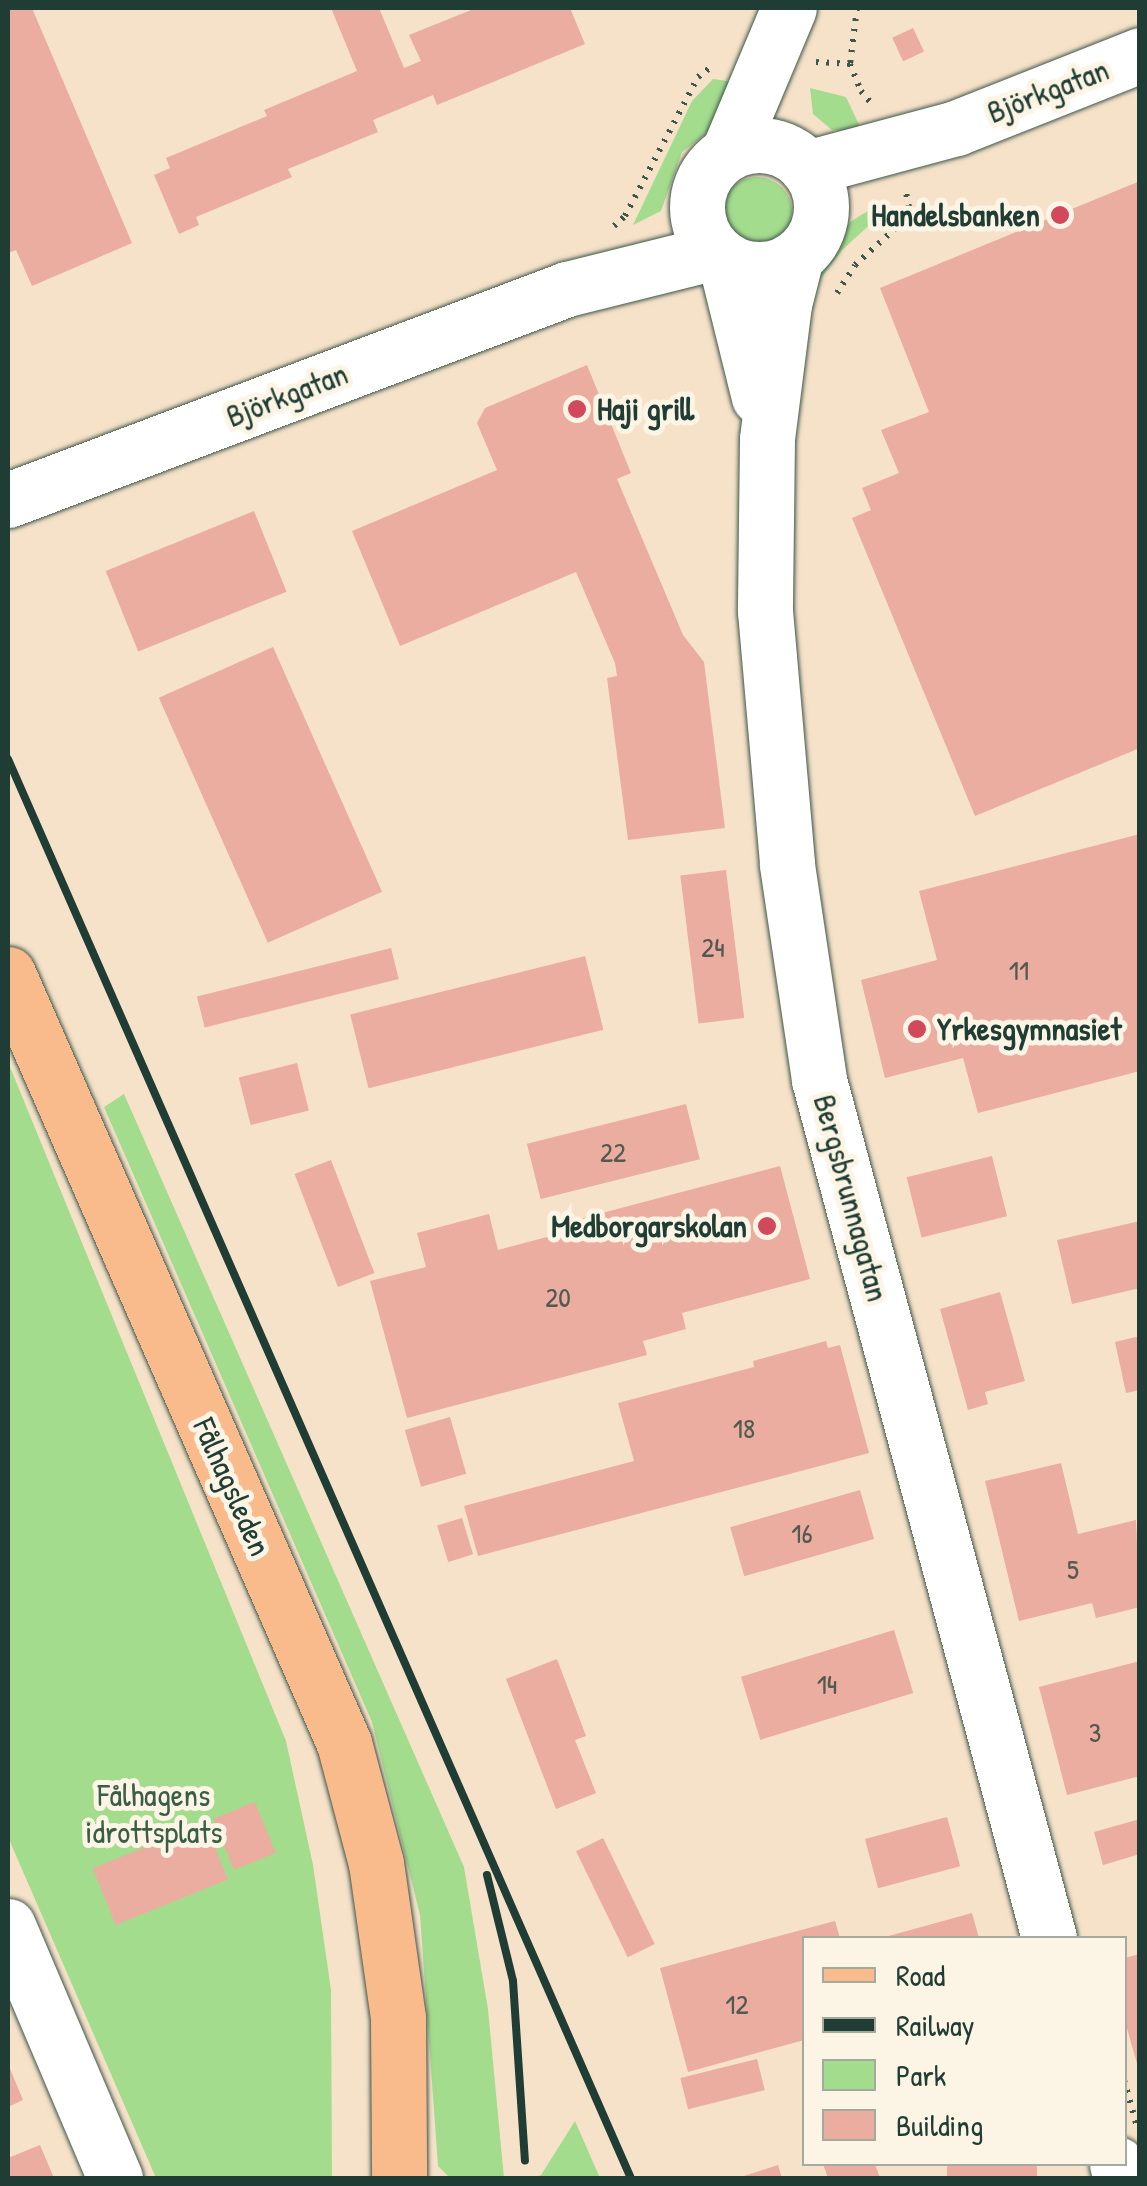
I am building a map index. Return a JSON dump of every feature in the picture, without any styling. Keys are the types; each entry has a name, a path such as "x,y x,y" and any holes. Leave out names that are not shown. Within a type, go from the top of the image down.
{"main road":[{"name":"Fålhagsleden","path":"8,974 344,1743 376,1863 398,2018 399,2178"},
{"name":"Fålhagsleden","path":"387,2178 398,2018"}],"street":[{"path":"792,8 799,161 820,196 808,239 772,268 748,269 712,240 704,177 728,153 792,8"},
{"name":"Björkgatan","path":"808,239 895,164 956,128 1140,55"},
{"name":"Björkgatan","path":"799,161 956,128"},
{"path":"728,153 750,146 772,146 799,161"},
{"name":"Bergsbrunnagatan","path":"808,239 784,304 767,439 766,630 787,865 819,1080 1048,1936"},
{"name":"Björkgatan","path":"8,500 567,289 624,249 712,240"},
{"name":"Bergsbrunnagatan","path":"712,240 767,439"},
{"path":"12,1945 115,2178"}],"path":[{"path":"857,8 850,64 869,103 885,108"},
{"path":"830,303 856,265 900,224 909,206 908,195"},
{"path":"1127,2090 1140,2134"}],"green space":[{"path":"713,79 735,82 720,123 682,152 661,211 633,225 692,101"},
{"path":"810,88 846,97 862,131 832,130 813,114"},
{"path":"757,177 782,187 792,212 782,237 757,247 732,237 722,212 732,187"},
{"path":"879,204 876,219 842,250 818,282 805,325 816,267 850,222"},
{"name":"Fålhagens idrottsplats","path":"8,1062 286,1741 313,1865 331,1990 332,2178 156,2178 8,1837"},
{"path":"124,1094 464,1867 488,2009 504,2178 450,2178 438,2166 420,1915 372,1722 104,1107"},
{"path":"575,2121 600,2178 529,2178 541,2175"}],"building":[{"path":"8,8 32,8 132,243 32,286 16,250 8,253"},
{"path":"331,8 379,8 404,68 421,61 409,35 476,8 570,8 585,44 437,105 433,95 373,120 378,132 288,169 292,177 196,217 199,225 179,234 154,175 170,168 166,158 267,116 264,110 357,71"},
{"path":"913,28 924,52 903,61 892,38"},
{"path":"1140,181 1140,748 975,816 852,518 871,510 862,488 899,473 881,430 929,412 880,288"},
{"path":"587,365 631,473 617,479 683,635 704,662 725,828 628,840 607,678 617,676 615,663 576,572 400,646 352,531 497,470 477,423 485,408"},
{"path":"254,511 287,592 138,652 106,571"},
{"path":"273,647 382,892 268,943 159,698"},
{"path":"1140,834 1140,1071 978,1113 963,1058 885,1078 861,980 937,960 919,891"},
{"path":"726,870 744,1018 699,1023 680,876"},
{"path":"391,948 399,979 205,1027 197,996"},
{"path":"585,956 603,1030 369,1088 350,1015"},
{"path":"297,1063 309,1111 251,1125 239,1078"},
{"path":"686,1104 700,1159 541,1199 527,1144"},
{"path":"992,1156 1007,1216 922,1237 907,1177"},
{"path":"331,1160 374,1273 338,1287 295,1174"},
{"path":"780,1166 810,1279 682,1313 686,1329 643,1341 647,1355 407,1418 370,1281 426,1267 417,1233 489,1214 498,1250 570,1231 568,1222"},
{"path":"1140,1221 1140,1288 1072,1304 1057,1240"},
{"path":"1000,1292 1025,1381 985,1392 988,1404 968,1410 940,1309"},
{"path":"1140,1336 1140,1390 1126,1393 1115,1342"},
{"path":"826,1341 828,1348 840,1345 869,1453 478,1556 464,1506 634,1461 618,1403 754,1367 753,1361"},
{"path":"450,1417 466,1474 421,1487 405,1430"},
{"path":"1061,1463 1078,1534 1136,1520 1140,1607 1096,1618 1092,1603 1019,1621 985,1481"},
{"path":"860,1490 874,1539 744,1576 730,1527"},
{"path":"462,1518 473,1554 448,1562 437,1526"},
{"path":"894,1630 913,1693 760,1740 741,1677"},
{"path":"557,1659 586,1736 575,1740 596,1793 556,1809 506,1679"},
{"path":"1140,1661 1140,1776 1067,1795 1039,1687"},
{"path":"255,1802 276,1853 234,1870 213,1819"},
{"path":"947,1817 960,1866 878,1888 865,1839"},
{"path":"1140,1819 1140,1854 1103,1865 1094,1832"},
{"path":"205,1823 228,1880 116,1925 93,1868"},
{"path":"603,1838 655,1944 628,1957 576,1851"},
{"path":"972,1913 978,1936 889,1936"},
{"path":"835,1921 839,1936 802,1936 802,2041 688,2072 660,1968"},
{"path":"1140,1954 1140,2067 1127,2028 1127,1957"},
{"path":"757,2059 765,2090 688,2109 680,2078"},
{"path":"8,2064 23,2100 8,2107"},
{"path":"40,2145 54,2178 8,2178 8,2158"},
{"path":"778,2165 782,2178 738,2178"},
{"path":"824,2166 876,2166 880,2178 828,2178"},
{"path":"947,2166 1037,2166 1037,2178 947,2178"}],"railway":[{"path":"8,759 631,2178"},
{"path":"487,1875 513,1981 525,2161"}],"place":[{"name":"Handelsbanken","path":"1060,215"},
{"name":"Haji grill","path":"577,409"},
{"name":"Yrkesgymnasiet","path":"917,1029"},
{"name":"Medborgarskolan","path":"767,1226"}]}
